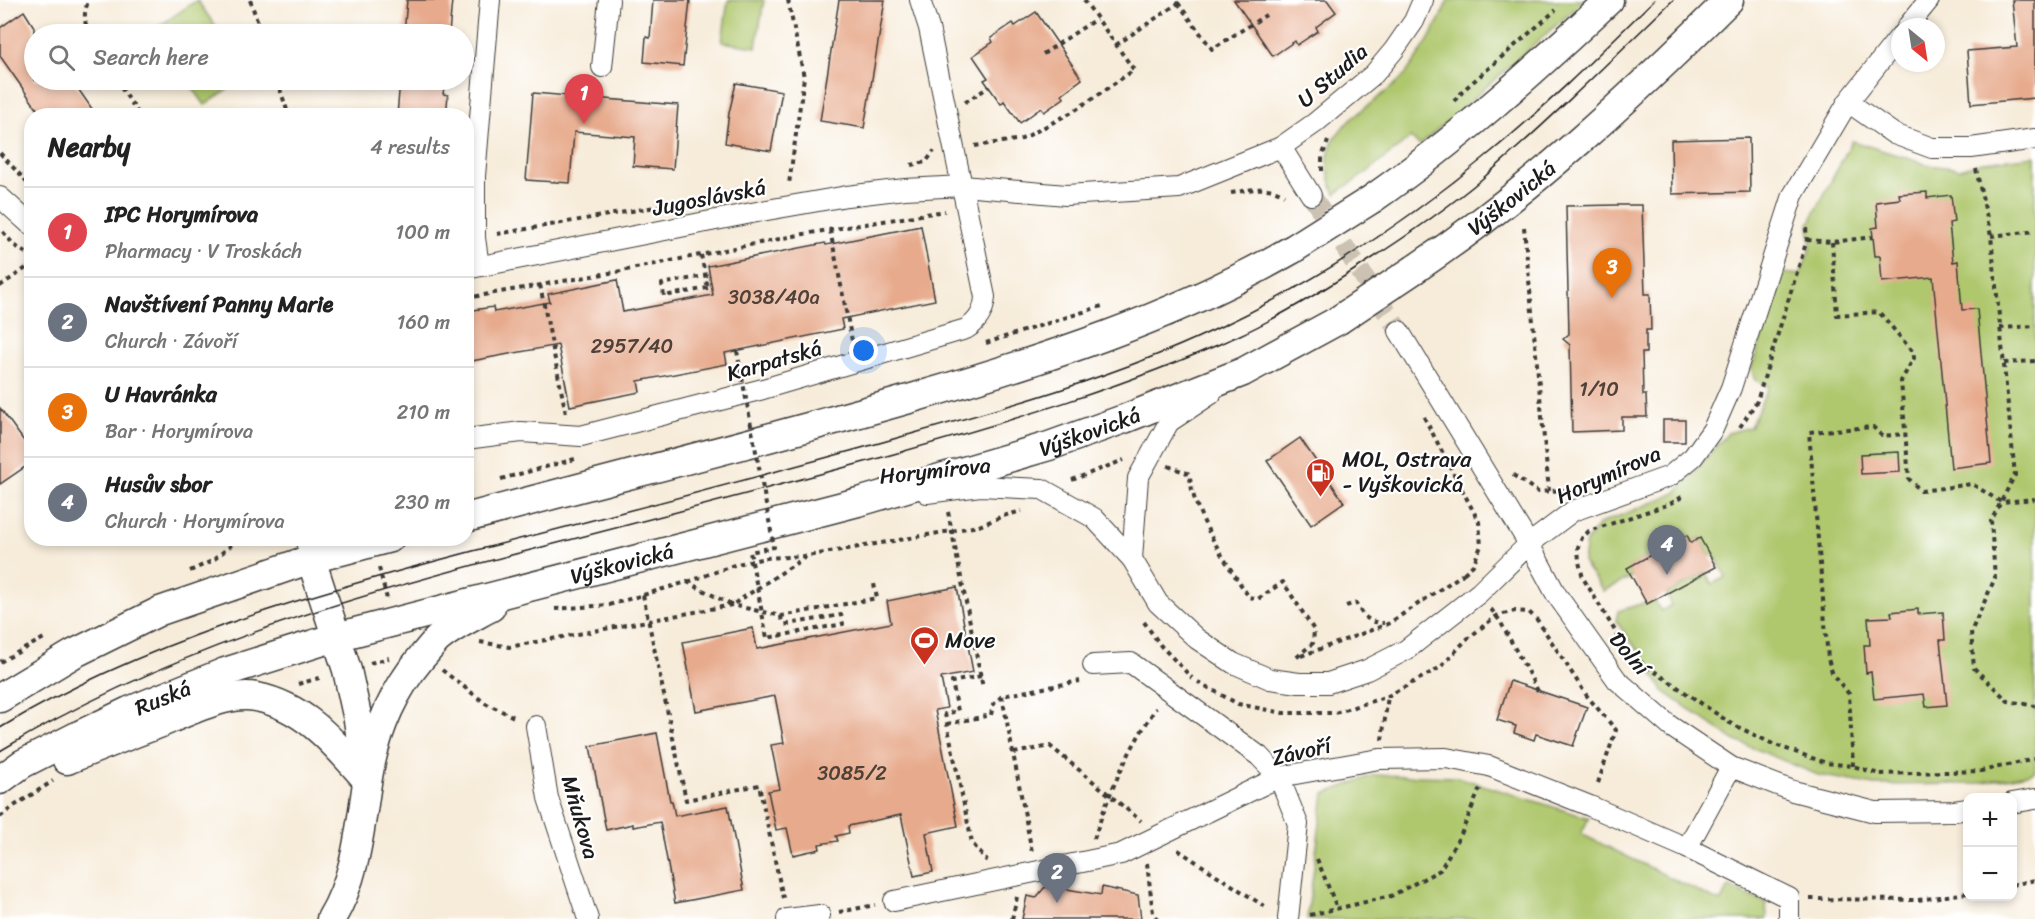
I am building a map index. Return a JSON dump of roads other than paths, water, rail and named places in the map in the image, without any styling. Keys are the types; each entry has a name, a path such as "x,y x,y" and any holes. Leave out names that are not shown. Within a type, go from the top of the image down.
{"street":[{"path":"474,253 475,176 490,0"},
{"path":"602,67 609,0"},
{"name":"Karpatská","path":"474,438 521,432 581,436 752,392 966,329 978,319 985,297 929,28 920,0"},
{"name":"U Studia","path":"963,186 1066,195 1179,188 1281,147 1344,100 1374,74 1414,21 1423,0"},
{"path":"474,516 782,436 1013,369 1109,336 1220,289 1293,249 1412,171 1472,123 1609,0"},
{"name":"Výškovická","path":"336,637 862,501 1083,434 1243,372 1337,321 1483,221 1546,170 1662,65 1729,0"},
{"path":"1914,18 1929,0"},
{"name":"Horymírova","path":"862,501 980,486 1042,489 1094,518 1132,559 1158,603 1197,639 1233,663 1270,679 1299,683 1328,683 1377,665 1406,650 1479,593 1529,544 1573,511 1670,476 1693,457 1713,429 1731,388 1793,195 1848,102 1891,47"},
{"path":"1848,102 1894,134 1932,148 1971,148 2035,139"},
{"path":"1281,147 1311,195"},
{"name":"Jugoslávská","path":"474,268 836,198 904,189 963,186"},
{"path":"0,197 24,219"},
{"name":"Dolní","path":"1399,332 1529,544 1556,594 1617,680 1670,726 1731,767 1793,791 1875,812 1963,810"},
{"path":"1132,559 1138,478 1169,422 1243,372"},
{"path":"0,698 73,654 160,611 308,549 330,546"},
{"path":"308,549 347,670 358,720 367,780"},
{"path":"331,919 351,872 362,822 367,780 380,728 395,695 438,639 459,624 532,586"},
{"name":"Ruská","path":"0,780 31,759 129,711 225,672 336,637"},
{"path":"1092,672 1131,663 1259,756 1279,777 1298,824 1296,918"},
{"path":"0,792 28,775 204,706 240,696 254,696 272,701 316,725 367,780"},
{"name":"Mňukova","path":"536,726 548,798 588,919"},
{"name":"Závoří","path":"894,901 1121,854 1279,777 1379,759 1446,758 1489,766 1687,848 1789,898 1789,919"},
{"path":"1687,848 1731,767"},
{"path":"2017,802 2035,799"},
{"path":"787,919 820,915"}],"tunnel":[{"path":"1311,195 1399,331"}],"tram line":[{"path":"0,728 55,697 112,670 170,645 290,603 412,567 729,484 967,418 1051,393 1174,348 1251,312 1323,272 1359,250 1427,202 1534,115 1654,0"},
{"path":"0,751 61,716 124,685 254,632 455,570 982,429 1111,387 1238,336 1289,310 1337,281 1412,232 1454,201 1531,136 1673,0"}],"place":[{"name":"IPC Horymírova","path":"584,124"},
{"name":"U Havránka","path":"1612,298"},
{"name":"MOL, Ostrava - Vyškovická","path":"1321,498"},
{"name":"Husův sbor","path":"1667,575"},
{"name":"Move","path":"924,666"},
{"name":"Navštívení Panny Marie","path":"1057,903"}]}
